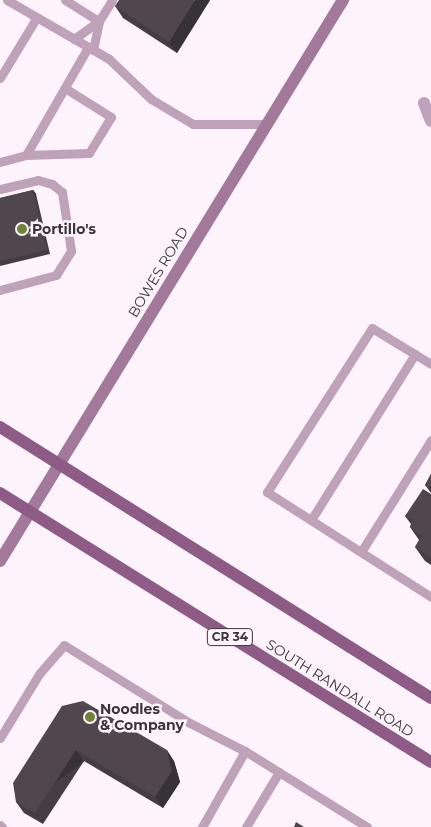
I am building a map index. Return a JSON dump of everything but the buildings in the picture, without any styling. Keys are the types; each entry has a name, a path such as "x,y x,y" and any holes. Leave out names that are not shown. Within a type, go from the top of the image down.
{"main road":[{"name":"BOWES ROAD","path":"0,561 343,0"},
{"path":"0,426 431,698"},
{"name":"CR 34","path":"0,493 30,512"},
{"name":"SOUTH RANDALL ROAD","path":"30,512 431,762"}],"street":[{"path":"424,103 431,121"}],"lane":[{"path":"7,0 109,60 151,100 193,124 266,124"},
{"path":"65,0 99,21"},
{"path":"26,155 65,88 91,49 99,21 112,0"},
{"path":"0,78 37,17"},
{"path":"74,39 99,21"},
{"path":"0,162 26,155 89,153 111,118 65,88"},
{"path":"0,189 38,180 52,184 62,192 71,251 56,275 0,290"},
{"path":"431,364 372,328 267,492 431,596"},
{"path":"311,520 415,354"},
{"path":"361,552 431,440"},
{"path":"0,738 39,674 64,645 190,723 245,751 367,827"},
{"path":"202,827 245,751"},
{"path":"246,827 279,772"}],"place":[{"name":"Portillo's","path":"22,229"},
{"name":"Noodles & Company","path":"90,717"}]}
